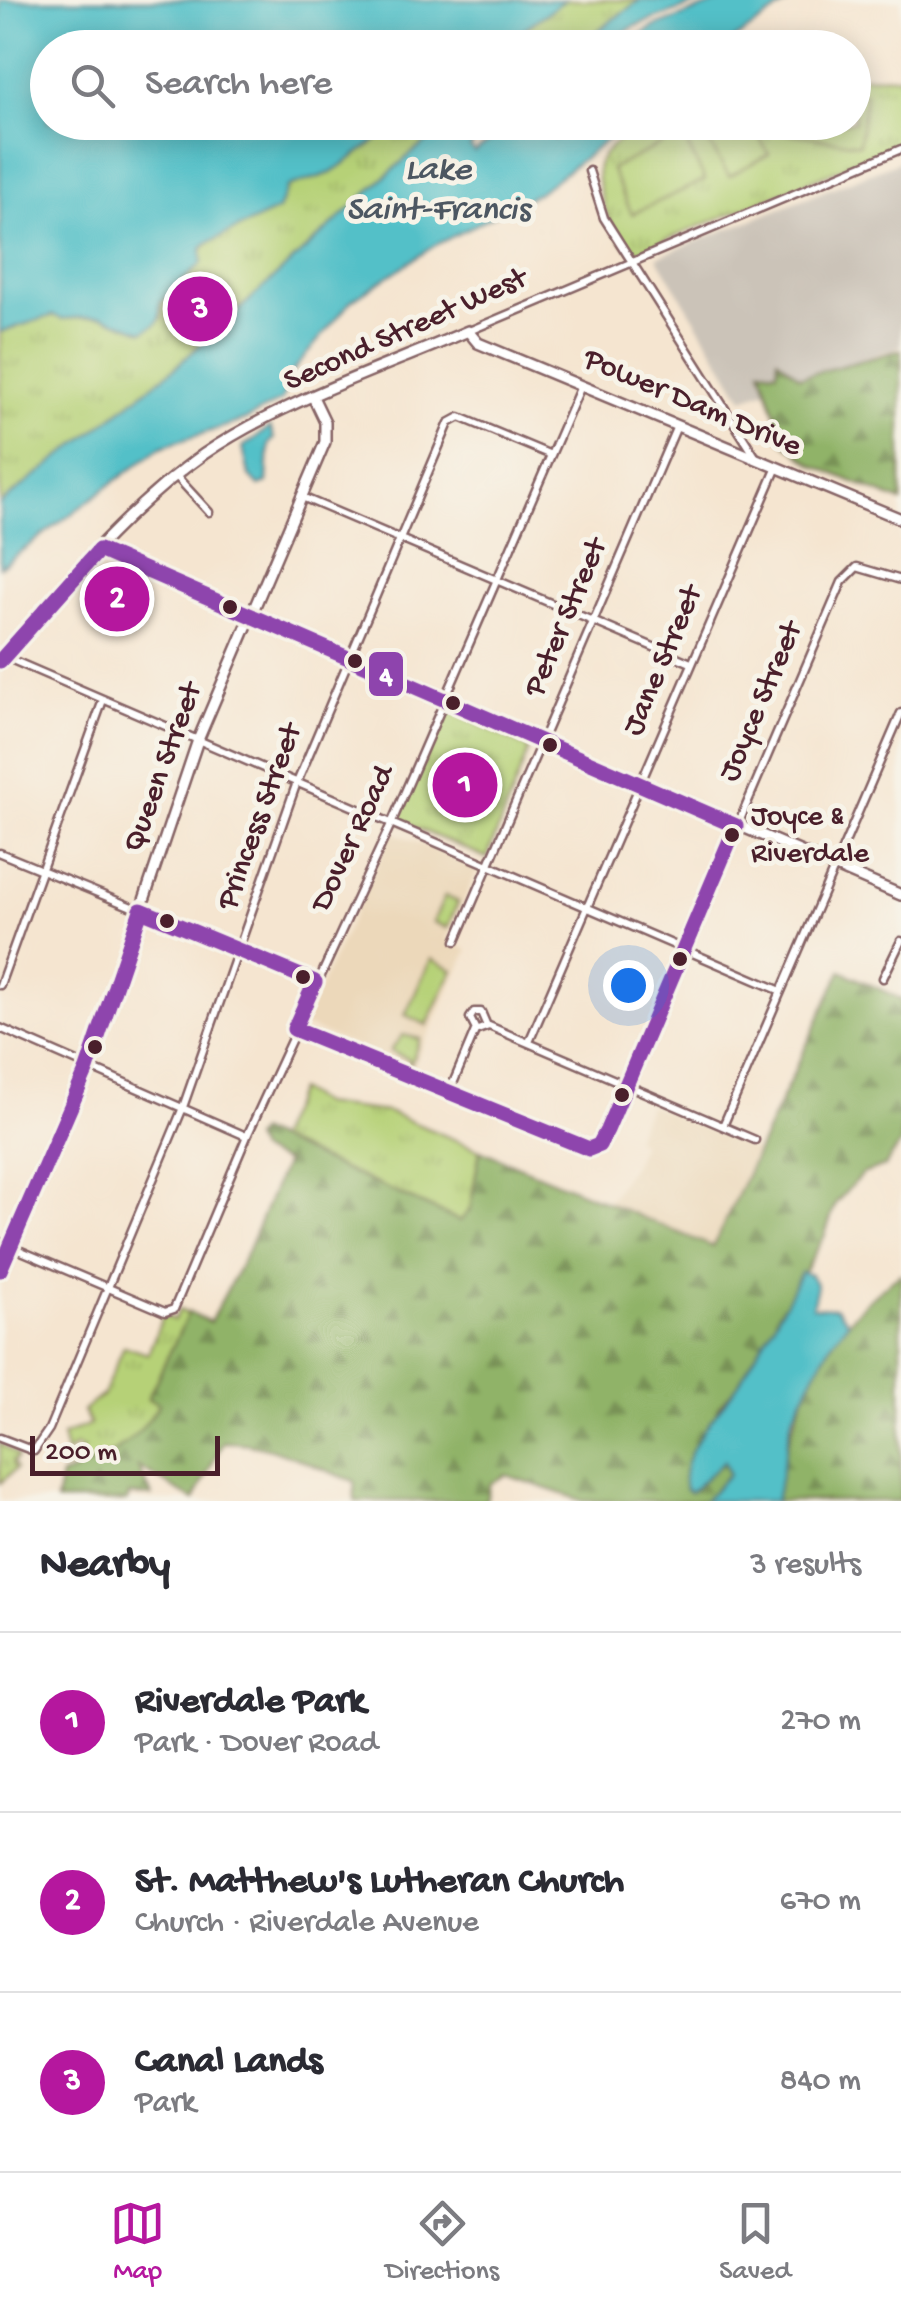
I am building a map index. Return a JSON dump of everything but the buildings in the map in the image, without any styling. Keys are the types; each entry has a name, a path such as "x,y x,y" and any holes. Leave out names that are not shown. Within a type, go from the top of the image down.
{"street":[{"name":"Second Street West","path":"2,658 100,550 176,476 236,436 629,260 901,150"},
{"path":"590,171 604,218 755,456"},
{"name":"Power Dam Drive","path":"468,331 478,342 901,519"},
{"name":"Dover Road","path":"108,1288 170,1312 315,982 391,824 582,385"},
{"name":"Queen Street","path":"0,1270 5,1244 87,1069 198,740 326,436 314,398"},
{"name":"Princess Street","path":"0,1438 26,1450 34,1451 42,1444 182,1110 296,785 346,659 449,423 457,416 551,455"},
{"name":"Peter Street","path":"456,941 678,425"},
{"name":"Jane Street","path":"529,1042 776,467"},
{"path":"176,476 209,512"},
{"path":"302,498 690,662"},
{"path":"100,550 250,618 901,895"},
{"name":"Joyce Street","path":"294,1029 589,1150 601,1142 842,582 859,567 901,580"},
{"path":"2,658 781,991"},
{"path":"0,985 103,700"},
{"path":"723,1126 901,713"},
{"path":"0,853 315,982"},
{"path":"883,978 901,940"},
{"path":"476,1030 470,1018 474,1012 481,1012 488,1026"},
{"path":"449,1093 476,1030 488,1026 755,1140"},
{"path":"0,1028 246,1136"},
{"path":"5,1244 108,1288"}],"shaded area":[{"path":"901,161 901,346 743,398 657,257"},
{"path":"393,832 477,870 446,940 468,950 413,1068 302,1025"},
{"path":"649,1105 755,1151 714,1247 608,1203 635,1160 642,1143 634,1139"}],"green space":[{"path":"565,0 640,0 599,30 523,30"},
{"path":"901,76 901,144 637,252 621,240 607,215 597,175 601,159 619,140 871,140 871,77"},
{"path":"377,140 429,140 176,367 0,504 0,332 54,315 62,319 102,316 143,331 161,318 160,303 207,244 236,226 278,210 287,187 331,173"},
{"path":"670,140 685,140 705,180 632,214 611,169"},
{"path":"707,140 761,140 769,154 729,176"},
{"path":"901,350 901,502 813,465 779,438 787,431 777,419 761,369 777,371 778,359 800,377"},
{"path":"448,709 529,749 487,858 397,820"},
{"path":"445,896 458,902 447,928 433,922"},
{"path":"431,959 453,970 427,1025 405,1015"},
{"path":"841,971 901,999 901,1143 885,1166 862,1174 835,1204 825,1235 785,1306 737,1386 718,1407 691,1491 724,1461 729,1474 704,1501 584,1501 506,1475 490,1484 486,1501 355,1501 354,1481 275,1450 223,1442 194,1500 138,1467 152,1496 129,1495 127,1501 56,1501 61,1476 118,1449 150,1418 159,1404 148,1398 189,1312 210,1322 247,1252 285,1162 258,1151 253,1139 259,1132 460,1221 470,1210 480,1150 713,1247"},
{"path":"403,1035 420,1039 410,1065 408,1059 390,1051"},
{"path":"298,1090 321,1104 388,1112 480,1150 470,1210 460,1221 276,1140"},
{"path":"901,1274 901,1501 776,1501 790,1435 814,1373 851,1318"},
{"path":"179,1310 189,1314 148,1399 159,1404 150,1418 130,1440 106,1456 62,1469 59,1463 83,1449 76,1446 66,1453 62,1436 90,1424 83,1411 103,1395 124,1346 148,1354 163,1315 174,1320"},
{"path":"0,1443 18,1456 13,1463 16,1469 0,1483"}],"water":[{"name":"Lake Saint-Francis","path":"0,0 565,0 523,30 30,30 30,140 377,140 331,173 287,187 278,210 207,243 202,248 202,263 160,303 158,321 148,329 143,331 102,316 61,319 54,315 0,332"},
{"path":"640,0 708,0 629,30 599,30"},
{"path":"726,0 793,0 748,30 648,30"},
{"name":"Lake Saint-Francis","path":"429,140 479,140 470,146 474,152 492,140 607,140 539,192 434,246 352,300 291,373 282,400 245,420 161,447 0,567 0,504 176,367"},
{"path":"270,427 274,439 269,444 267,483 259,486 249,475 243,447"},
{"path":"801,1272 811,1275 817,1286 812,1307 836,1308 848,1322 830,1345 792,1418 776,1501 704,1501 729,1474 724,1461 690,1492 685,1489 687,1461 733,1392"}],"transit line":[{"name":"4","path":"0,661 99,550 736,826 607,1130 599,1145 589,1149 294,1029 315,982 141,910 87,1069 0,1270"}],"place":[{"name":"Canal Lands","path":"200,309"},
{"name":"St. Matthew's Lutheran Church","path":"117,599"},
{"name":"Riverdale Park","path":"465,785"},
{"name":"Joyce & Riverdale","path":"732,835"}]}
